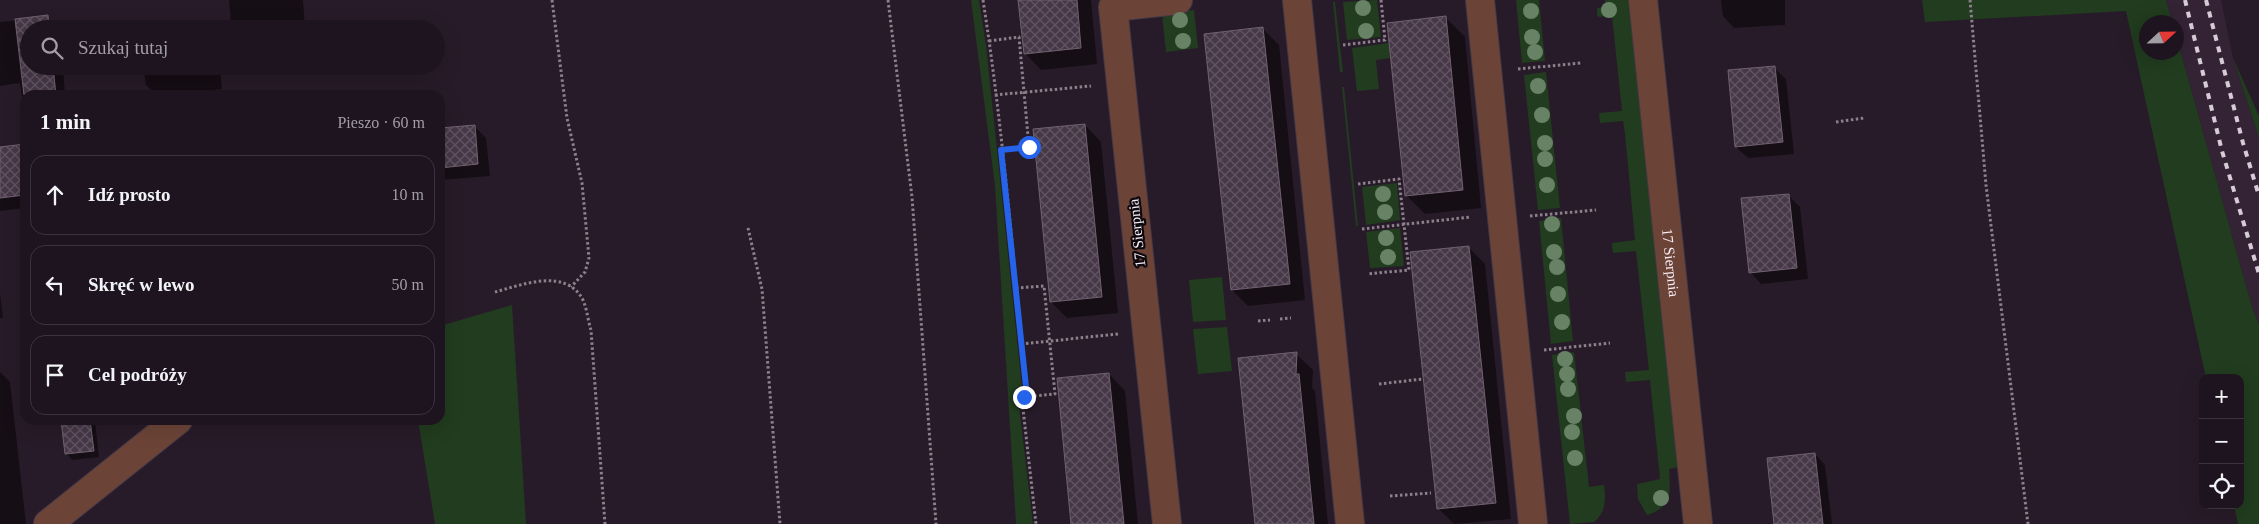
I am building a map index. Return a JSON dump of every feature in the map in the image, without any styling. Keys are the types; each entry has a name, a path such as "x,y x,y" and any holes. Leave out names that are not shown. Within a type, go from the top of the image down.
{"street":[{"name":"17 Sierpnia","path":"1167,524 1113,7 1178,0"},
{"path":"1297,0 1350,524"},
{"path":"1480,0 1533,524"},
{"name":"17 Sierpnia","path":"1643,0 1698,524"},
{"path":"48,524 172,425"}],"path":[{"path":"552,0 568,118 582,183 589,258 585,272 571,286"},
{"path":"888,0 912,197 936,524"},
{"path":"983,0 1022,344 1026,387 1024,397 1036,524"},
{"path":"1344,45 1385,40 1381,0"},
{"path":"1970,0 1986,185 2028,524"},
{"path":"989,41 1019,38 1029,147 1001,150"},
{"path":"1509,70 1581,63"},
{"path":"995,95 1082,87"},
{"path":"1836,122 1864,118"},
{"path":"1358,184 1399,179 1409,270 1367,274"},
{"path":"1525,217 1596,210"},
{"path":"1362,230 1461,218"},
{"path":"748,228 762,289 780,524"},
{"path":"495,292 536,282 556,281 571,286 582,300 591,330 605,524"},
{"path":"1016,288 1044,286 1055,394 1024,397"},
{"path":"1280,319 1291,318"},
{"path":"1258,321 1270,320"},
{"path":"1022,344 1106,336"},
{"path":"1537,351 1610,343"},
{"path":"1379,384 1423,379"},
{"path":"1390,496 1431,492"}],"shaded area":[{"path":"2166,0 2221,0 2233,58 2259,138 2259,324 2252,307 2183,60 2184,15 2170,15"}],"green space":[{"path":"971,0 979,0 986,45 1022,388 1017,389 1033,524 1016,524 995,186"},
{"path":"1377,0 1381,37 1347,40 1343,2"},
{"path":"1516,0 1539,0 1545,61 1522,63"},
{"path":"1605,0 1629,0 1678,467 1669,469 1670,491 1666,503 1647,515 1638,499 1637,484 1660,479 1650,380 1626,382 1625,372 1649,370 1636,251 1613,253 1612,243 1635,240 1623,121 1600,123 1599,113 1622,111 1612,16 1599,17 1597,15 1597,8 1606,7"},
{"path":"1922,0 2166,0 2170,15 2139,15 2139,60 2183,60 2252,307 2259,324 2259,524 2238,524 2235,509 2244,509 2244,374 2205,374 2126,11 1925,22"},
{"path":"1333,2 1335,2 1343,72 1340,72"},
{"path":"1194,10 1198,48 1166,52 1162,14"},
{"path":"1389,43 1390,58 1376,60 1379,89 1357,91 1352,48"},
{"path":"2233,58 2259,116 2259,138"},
{"path":"1546,72 1560,208 1538,210 1524,75"},
{"path":"1342,87 1344,87 1358,226 1356,226"},
{"path":"1397,183 1400,220 1366,225 1362,187"},
{"path":"1561,218 1573,341 1551,344 1539,221"},
{"path":"1400,228 1404,266 1370,268 1366,232"},
{"path":"1222,277 1226,320 1193,322 1189,280"},
{"path":"512,305 526,524 435,524 419,425 445,425 445,325"},
{"path":"1227,327 1232,371 1198,374 1193,329"},
{"path":"1574,352 1589,487 1604,485 1605,501 1601,514 1594,522 1570,524 1552,355"}],"building":[{"path":"1018,0 1077,0 1081,48 1024,54"},
{"path":"48,15 48,20 20,20 20,61 15,19"},
{"path":"1446,16 1463,190 1405,196 1387,23"},
{"path":"1263,27 1290,284 1231,290 1204,34"},
{"path":"1775,66 1783,142 1735,147 1728,70"},
{"path":"22,75 54,75 55,90 23,90"},
{"path":"1085,124 1102,297 1050,302 1033,129"},
{"path":"475,125 478,164 445,167 445,128"},
{"path":"20,145 20,196 0,198 0,147"},
{"path":"1789,194 1797,268 1749,273 1741,198"},
{"path":"1469,246 1496,503 1437,509 1410,252"},
{"path":"1297,352 1296,374 1299,374 1314,524 1255,524 1238,358"},
{"path":"1109,373 1124,524 1071,524 1057,378"},
{"path":"62,425 91,425 94,451 65,454"},
{"path":"1815,453 1823,524 1774,524 1767,458"}],"railway":[{"path":"2185,0 2222,151 2259,274"},
{"path":"2206,0 2243,143 2259,196"}],"route":[{"path":"1024,397 1026,387 1001,150 1029,147"}]}
